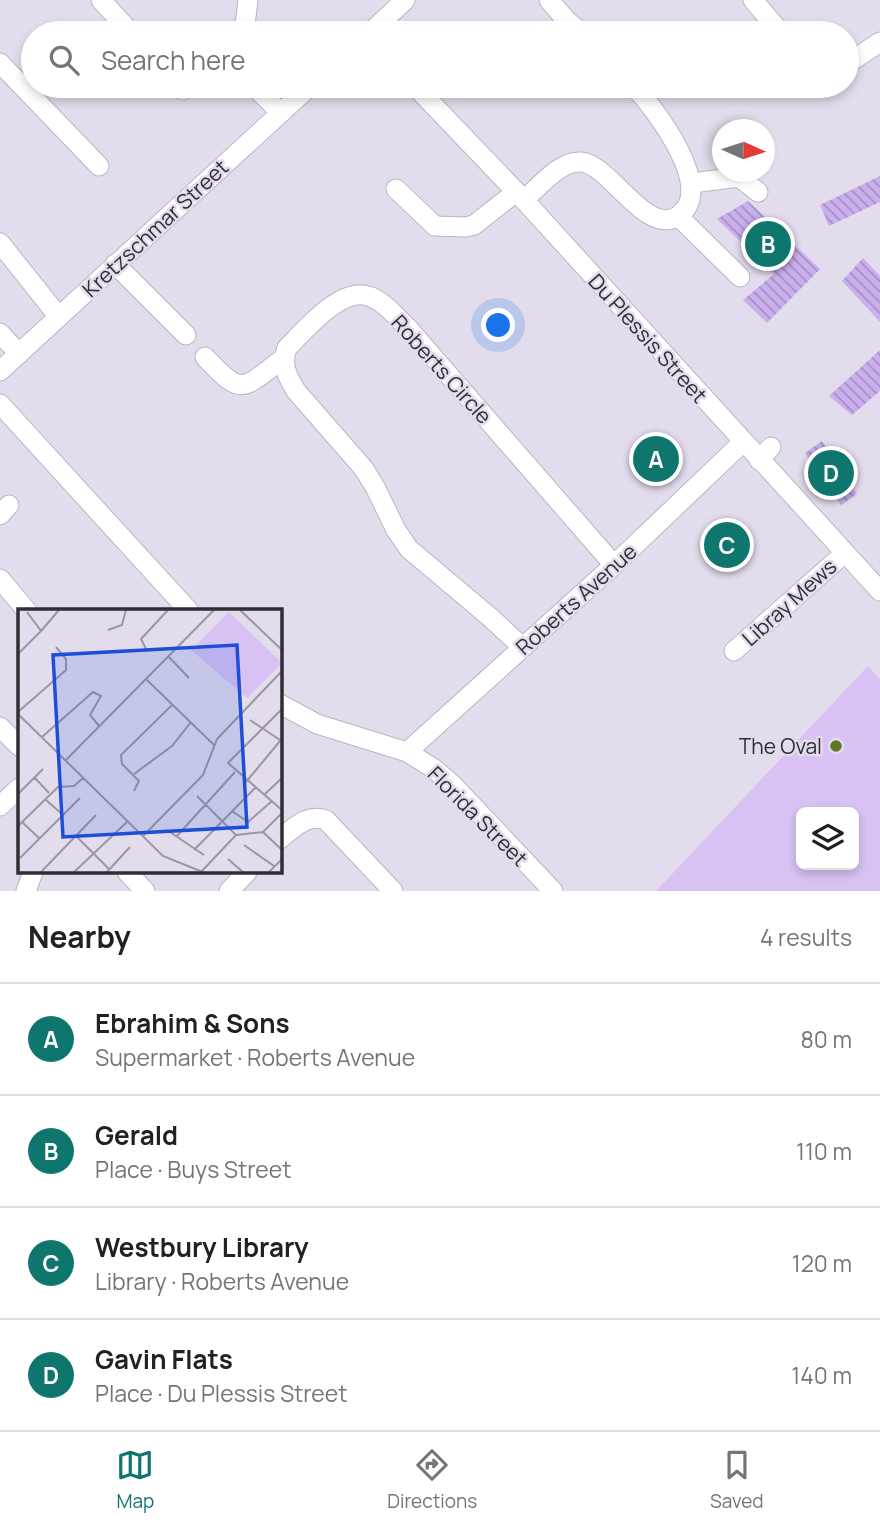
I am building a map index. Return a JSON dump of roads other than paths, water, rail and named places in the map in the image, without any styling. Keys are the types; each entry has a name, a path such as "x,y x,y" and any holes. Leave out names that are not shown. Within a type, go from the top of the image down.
{"street":[{"path":"245,21 248,0"},
{"path":"383,21 405,0"},
{"path":"548,0 567,21"},
{"path":"753,0 770,21"},
{"path":"107,2 122,21"},
{"path":"859,56 880,42"},
{"path":"0,64 21,86"},
{"path":"33,98 99,166"},
{"path":"266,98 280,112"},
{"name":"Kretzschmar Street","path":"0,371 296,98"},
{"name":"Du Plessis Street","path":"426,98 520,196 743,442 765,454 845,553 880,591"},
{"path":"396,189 435,226 465,228 520,196 561,167 572,162 582,162 594,165 643,210 655,217 670,219 678,216 685,208 691,195 692,183 689,170 675,144 642,98"},
{"path":"692,183 739,177 758,192"},
{"path":"678,216 740,277"},
{"path":"0,243 59,317"},
{"path":"116,264 186,335"},
{"name":"Roberts Circle","path":"205,357 227,381 239,386 250,383 284,358 287,348 335,303 354,295 367,295 378,300 407,327 614,565"},
{"path":"0,333 19,354"},
{"path":"284,358 288,378 296,391 364,469 409,549 491,618 522,648"},
{"path":"0,404 186,609"},
{"name":"Roberts Avenue","path":"407,752 614,565 743,442"},
{"name":"Libray Mews","path":"734,651 845,553"},
{"path":"0,579 25,609"},
{"name":"Florida Street","path":"282,705 317,724 407,752 433,768 452,784 552,891"},
{"path":"0,727 18,745"},
{"path":"0,806 18,789"},
{"path":"282,838 309,818 317,816 326,820 393,891"},
{"path":"26,891 32,874"},
{"path":"129,874 145,891"},
{"path":"229,891 245,874"}],"place":[{"name":"Gerald","path":"768,244"},
{"name":"Ebrahim & Sons","path":"656,459"},
{"name":"Gavin Flats","path":"831,473"},
{"name":"Westbury Library","path":"727,545"},
{"name":"The Oval","path":"836,746"}]}
